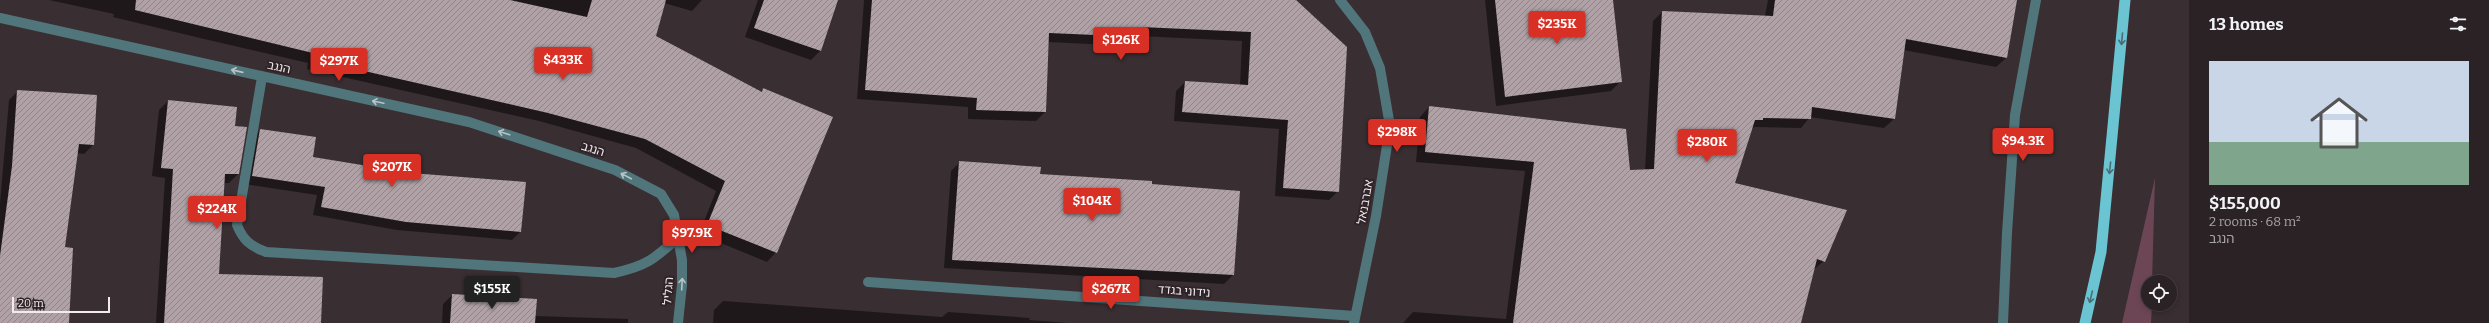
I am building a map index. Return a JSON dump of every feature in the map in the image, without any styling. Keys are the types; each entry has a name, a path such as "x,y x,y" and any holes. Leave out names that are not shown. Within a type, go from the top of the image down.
{"highway":[{"path":"2085,323 2102,252 2125,0"}],"street":[{"name":"אברבנאל","path":"1340,0 1365,32 1380,68 1390,126 1376,216 1355,319"},
{"path":"2003,323 2007,233 2015,116 2036,0"},
{"name":"הנגב","path":"0,18 469,122 615,170 661,194"},
{"path":"262,77 236,225 243,239 254,248 266,252 614,273 639,268 654,258 679,237"},
{"name":"הגליל","path":"661,194 674,215 679,237 682,285 678,323"},
{"name":"נידוני בגדד","path":"868,282 1355,319"}],"shaded area":[{"path":"2155,178 2152,275 2141,275 2141,311 2152,311 2151,323 2122,323"}],"building":[{"path":"136,0 510,0 587,17 592,0 666,0 656,36 762,92 763,88 833,117 777,253 707,225 725,181 645,139 548,113 316,60 317,54 135,10"},
{"path":"764,0 838,0 821,51 754,28"},
{"path":"872,0 1296,0 1347,47 1339,192 1283,188 1288,120 1182,112 1185,81 1248,85 1251,32 1141,27 1141,37 1049,33 1046,112 976,110 977,98 865,90"},
{"path":"1495,0 1613,0 1622,82 1505,97"},
{"path":"1775,0 2017,0 2007,58 1906,39 1895,119 1812,107 1811,119 1763,118 1763,120 1755,120 1735,183 1847,210 1825,262 1817,259 1801,323 1513,323 1534,162 1425,152 1429,106 1626,129 1630,170 1654,169 1662,11 1773,16"},
{"path":"17,90 97,95 94,145 79,144 65,247 73,248 69,323 0,323 0,256 12,166"},
{"path":"168,100 237,107 235,126 247,127 239,174 225,174 219,274 323,277 321,323 164,323 173,169 161,168"},
{"path":"260,129 316,137 313,157 411,173 526,182 521,232 406,222 321,207 325,187 252,176"},
{"path":"959,161 1041,167 1040,174 1152,181 1152,184 1240,191 1234,275 952,260"},
{"path":"452,294 537,299 535,323 450,323"}]}
